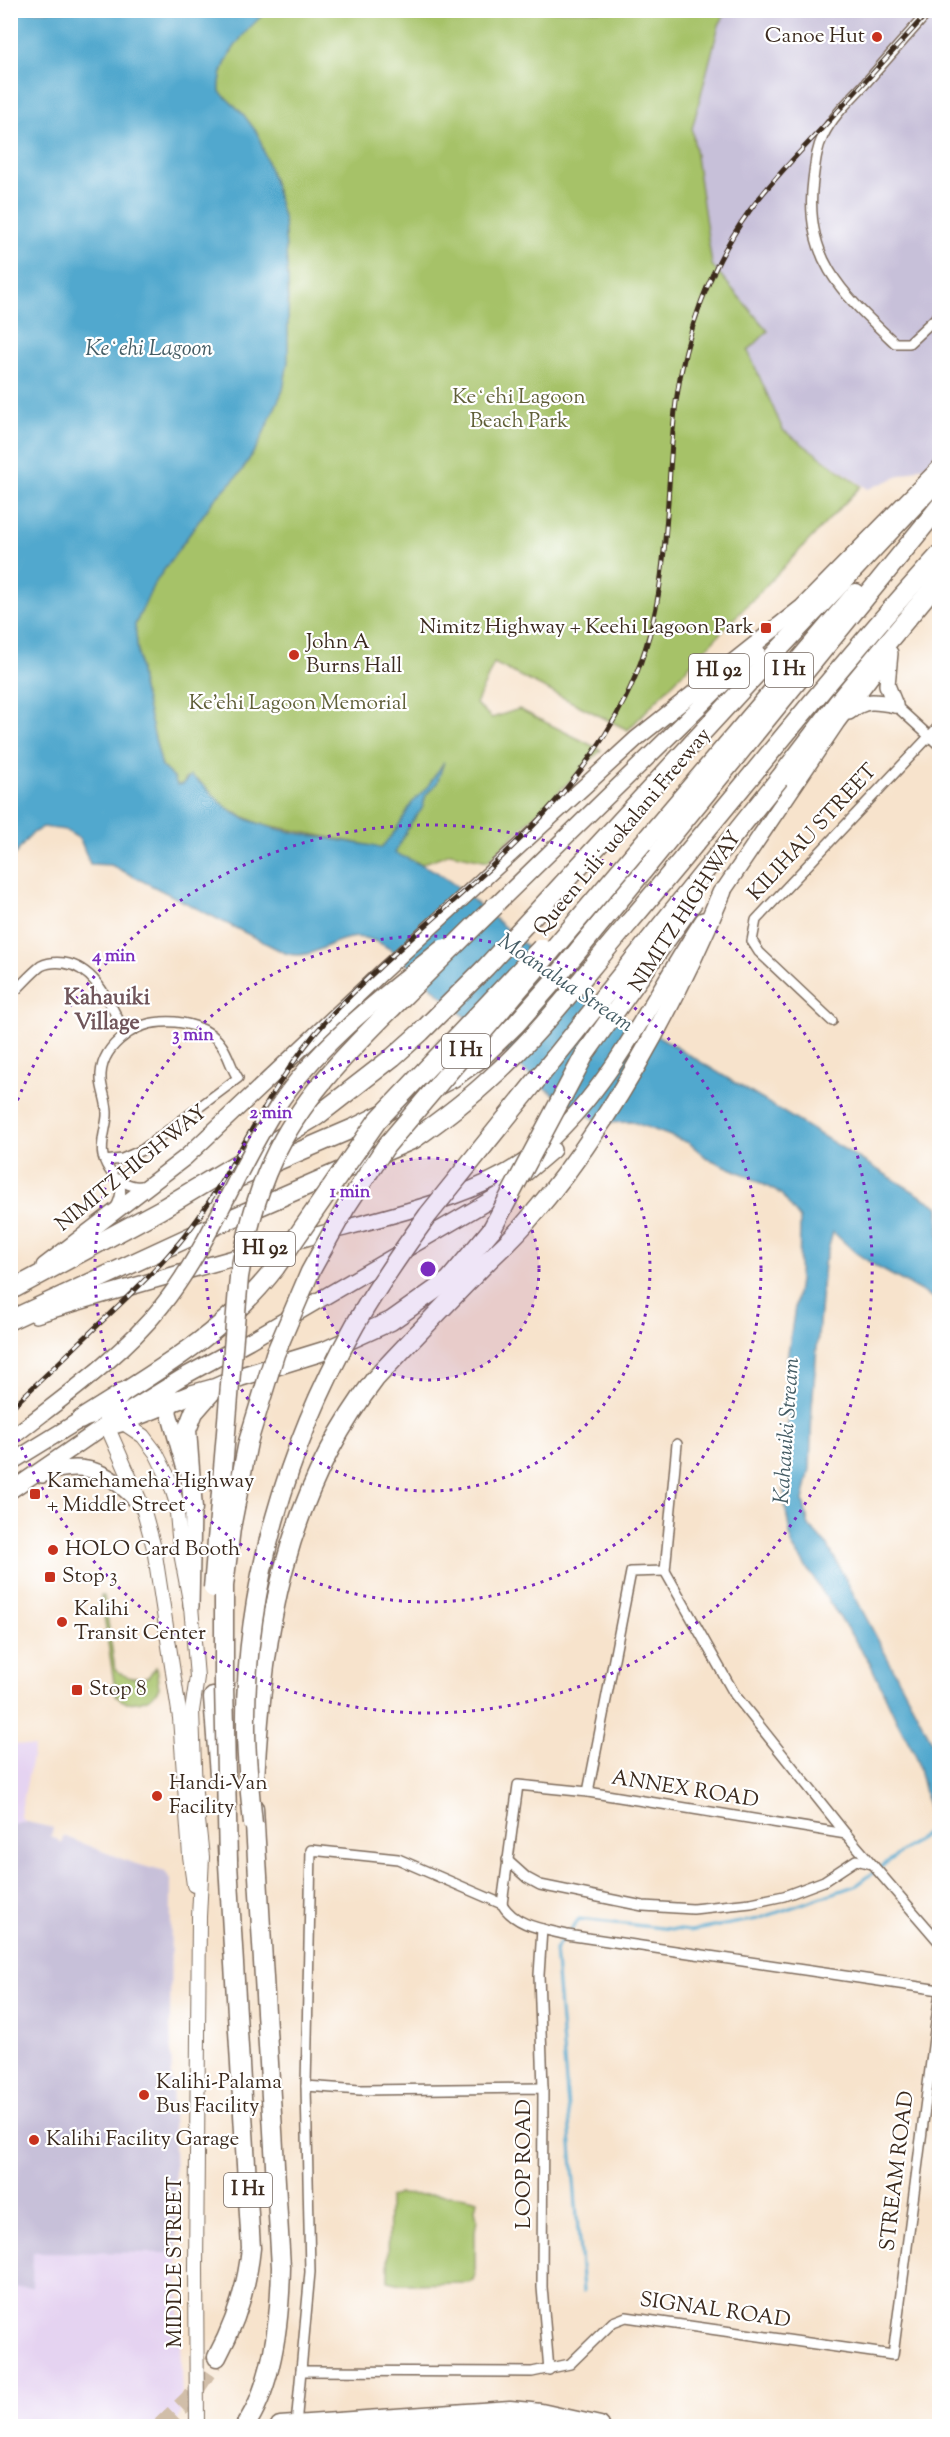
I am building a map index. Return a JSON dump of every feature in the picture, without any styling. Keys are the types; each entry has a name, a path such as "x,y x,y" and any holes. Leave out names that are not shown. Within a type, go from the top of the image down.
{"highway":[{"path":"13,1290 160,1210 317,1116 357,1087 421,1032 486,967 939,478"},
{"name":"Queen Liliʻuokalani Freeway","path":"217,2357 235,2321 241,2303 250,2248 228,1861 224,1586 231,1528 248,1442 262,1390 279,1342 310,1272 346,1207 386,1146 829,623 939,500"},
{"path":"160,1210 354,1128 453,1078 480,1059 516,1024 558,975 939,506"},
{"path":"18,1319 196,1234 414,1139 493,1077 542,1025 692,849 870,630 939,554"},
{"name":"I H1","path":"250,2420 274,2347 281,2296 281,2267 272,2091 247,1766 246,1698 262,1570 272,1528 298,1447 339,1355 376,1291 428,1215 939,579"},
{"path":"123,1392 113,1403 112,1421 327,1350 391,1321 449,1280 492,1229 585,1054 779,779"},
{"path":"80,1420 220,1326 259,1289 377,1121 643,843"},
{"path":"253,1824 258,1710 277,1595 295,1526 322,1462 356,1403 375,1378 528,1221 618,1097 696,953 722,892"},
{"path":"228,1861 217,1759 212,1611 215,1543 239,1277 251,1218 283,1139 320,1084 337,1063 495,906"},
{"path":"193,1509 186,1430 194,1412 215,1388"},
{"path":"288,2426 510,2410 541,2413 600,2427"}],"main road":[{"name":"NIMITZ HIGHWAY","path":"13,1290 186,1157 381,973 655,723 802,607 939,467"},
{"name":"NIMITZ HIGHWAY","path":"18,1319 465,1192 501,1176 544,1146 576,1113 613,1068 684,949 837,722 890,651 939,591"},
{"path":"10,1439 101,1367 139,1332 159,1309 202,1246 276,1109 319,1052 347,1026 495,906 802,607"},
{"path":"890,651 887,685 895,705"},
{"path":"837,722 858,704 873,700 895,705"},
{"path":"15,1488 112,1421 181,1378 504,1192 567,1137 584,1117 613,1068"},
{"path":"181,1378 173,1387 168,1403 193,1509 191,1606"},
{"path":"10,1463 80,1420 93,1416 112,1421"},
{"name":"MIDDLE STREET","path":"112,1421 143,1508 155,1559 180,1718 190,1856 199,1917"},
{"name":"MIDDLE STREET","path":"112,1421 143,1436 156,1453 169,1479 176,1501 180,1548 191,1606 197,1677 192,1711 202,1857 199,1917 197,2427"},
{"path":"15,1488 50,1473 76,1468 89,1470 112,1478 122,1485 143,1508"}],"street":[{"path":"930,10 837,115 823,136 815,160 810,196 812,225 819,250 832,275 846,296 895,343 909,343 939,314"},
{"path":"895,705 939,746"},
{"name":"KILIHAU STREET","path":"832,1021 759,952 752,941 756,920 939,724"},
{"path":"17,989 42,966 53,962 67,963 81,968 96,981 126,1034"},
{"path":"105,1161 122,1160 142,1150 238,1078 217,1039 197,1027 163,1022 153,1023 126,1034 109,1051 102,1070 107,1106 102,1147 105,1161 118,1179 122,1190 113,1212"},
{"path":"118,1179 129,1186 139,1187 150,1184"},
{"path":"677,1444 665,1571 735,1695 846,1834 939,1943"},
{"path":"588,1792 631,1572 665,1571"},
{"name":"ANNEX ROAD","path":"507,1860 518,1785 588,1792 846,1834"},
{"path":"288,2426 301,2371 310,2272 306,2086 311,1850 398,1859 502,1904 514,1918 542,1929 578,1937 939,1991"},
{"path":"507,1860 540,1886 610,1901 672,1909 703,1909 784,1896 825,1881 856,1860 863,1860 873,1865"},
{"path":"502,1904 507,1860"},
{"path":"542,1929 539,1975 543,2088"},
{"name":"STREAM ROAD","path":"893,2355 939,1991"},
{"name":"LOOP ROAD","path":"306,2086 360,2090 543,2088 542,2287 549,2370"},
{"name":"SIGNAL ROAD","path":"549,2370 570,2364 613,2322 626,2317 893,2355"},
{"path":"301,2371 532,2372 549,2370"}],"shaded area":[{"path":"727,11 939,11 940,453 929,464 868,489 783,430 748,351 768,331 712,265 692,129 719,25"},
{"name":"Kalihi-Palama Bus Facility","path":"10,1743 34,1747 20,1816 26,1822 53,1828 51,1836 62,1843 63,1836 132,1863 165,1872 171,1879 170,2020 182,2400 181,2413 175,2426 11,2426"},
{"name":"Kalihi-Palama Bus Facility","path":"26,1822 53,1828 51,1836 62,1843 63,1836 132,1863 165,1872 171,1879 170,2020 177,2253 33,2252 32,2287 11,2288 10,1839 13,1824"}],"green space":[{"name":"Keʻehi Lagoon Beach Park","path":"268,10 727,11 719,25 692,129 712,265 768,331 748,351 783,430 861,486 628,730 494,663 476,704 492,718 519,709 601,750 488,861 450,853 422,864 367,845 257,823 225,807 198,780 186,778 183,784 177,785 174,778 162,767 141,681 135,625 154,584 213,501 241,472 258,445 283,390 288,361 288,281 284,221 258,134 243,114 220,92 223,69 235,46"},
{"path":"101,1596 104,1596 115,1669 131,1678 139,1678 148,1677 156,1667 159,1688 156,1693 145,1700 126,1702 116,1696"},
{"path":"398,2194 449,2195 477,2200 473,2281 401,2284 388,2281 389,2198"}],"water":[{"name":"Keʻehi Lagoon","path":"11,11 268,11 242,36 228,58 220,81 220,92 243,114 258,134 284,221 288,281 288,361 283,390 258,445 241,472 213,501 154,584 135,625 141,681 162,767 174,778 177,785 183,784 190,776 230,810 251,821 287,831 381,848 444,762 437,783 426,795 422,809 411,823 395,853 435,871 459,888 582,994 663,1039 939,1207 939,1301 877,1267 856,1253 833,1232 824,1264 812,1407 810,1469 803,1500 809,1526 828,1546 939,1755 939,1893 931,1846 928,1805 916,1756 870,1663 792,1546 784,1484 788,1423 787,1360 799,1280 800,1219 781,1194 707,1158 689,1143 633,1122 601,1123 544,1088 391,950 373,941 359,937 334,943 311,953 299,955 285,953 111,865 90,864 80,839 65,830 43,827 31,834 11,860"}],"waterway":[{"path":"571,1929 579,1919 690,1931 758,1919 857,1885 932,1829"},
{"path":"561,1941 555,1949 583,2291"}],"tunnel":[{"path":"161,2426 189,2399 217,2357"}],"railway":[{"path":"10,1409 138,1287 188,1232 215,1193 290,1067 326,1021 365,981 527,832 564,791 597,747 625,699 641,662 652,626 664,553 672,441 680,377 693,326 711,277 736,231 767,188 930,10"}],"place":[{"name":"Canoe Hut","path":"877,37"},
{"name":"Nimitz Highway + Keehi Lagoon Park","path":"766,628"},
{"name":"John A Burns Hall","path":"294,655"},
{"name":"Kamehameha Highway + Middle Street","path":"35,1494"},
{"name":"HOLO Card Booth","path":"53,1550"},
{"name":"Stop 3","path":"50,1577"},
{"name":"Kalihi Transit Center","path":"62,1622"},
{"name":"Stop 8","path":"77,1690"},
{"name":"Handi-Van Facility","path":"157,1796"},
{"name":"Kalihi-Palama Bus Facility","path":"144,2095"},
{"name":"Kalihi Facility Garage","path":"34,2140"}],"district":[{"name":"Kahauiki Village","path":"107,1012"}],"park label":[{"name":"Ke'ehi Lagoon Memorial","path":"298,704"}],"water label":[{"name":"Moanalua Stream","path":"565,984"},
{"name":"Kahauiki Stream","path":"788,1431"}]}
